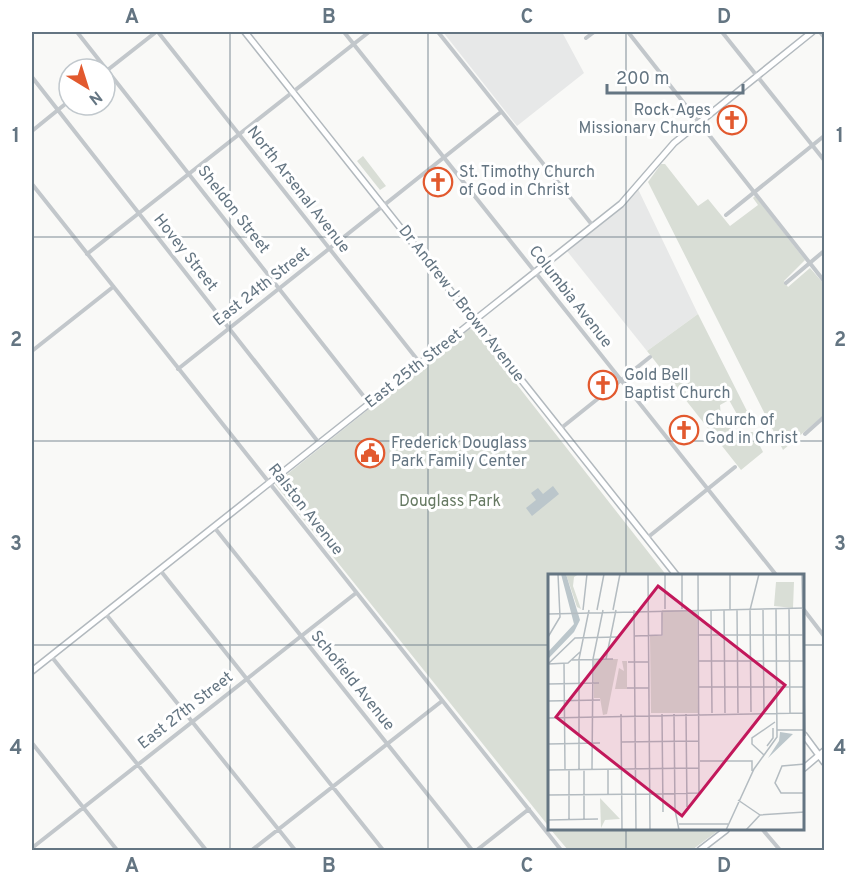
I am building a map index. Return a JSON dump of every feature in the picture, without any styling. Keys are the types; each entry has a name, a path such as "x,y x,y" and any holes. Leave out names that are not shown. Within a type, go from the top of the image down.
{"street":[{"name":"Sheldon Street","path":"77,32 96,57"},
{"path":"117,63 157,32"},
{"name":"North Arsenal Avenue","path":"157,32 420,364"},
{"name":"Dr Andrew J Brown Avenue","path":"245,32 675,574"},
{"name":"Columbia Avenue","path":"345,32 775,574"},
{"path":"87,255 369,32"},
{"path":"438,32 593,226"},
{"path":"586,38 594,32"},
{"path":"628,32 825,281"},
{"path":"722,32 825,160"},
{"name":"East 25th Street","path":"32,671 593,226 624,200 670,147 812,32"},
{"path":"820,32 825,37"},
{"name":"Hovey Street","path":"32,78 57,109"},
{"name":"Sheldon Street","path":"117,85 370,404"},
{"path":"32,131 57,111"},
{"name":"East 24th Street","path":"178,369 501,112"},
{"name":"Hovey Street","path":"63,117 319,443"},
{"path":"726,215 825,136"},
{"name":"Ralston Avenue","path":"32,184 561,850"},
{"path":"786,283 825,251"},
{"path":"32,351 112,287"},
{"path":"560,429 622,382 650,357"},
{"path":"805,434 825,417"},
{"path":"647,538 735,467"},
{"name":"Schofield Avenue","path":"214,527 472,850"},
{"path":"160,570 384,850"},
{"name":"East 27th Street","path":"32,848 356,593"},
{"path":"805,611 825,636"},
{"path":"105,613 295,850"},
{"path":"51,656 206,850"},
{"path":"252,850 442,701"},
{"path":"805,736 822,753 825,762"},
{"path":"32,743 117,850"},
{"path":"805,767 822,753"},
{"path":"477,850 529,809"},
{"path":"700,850 725,831"},
{"path":"765,831 780,850"}],"shaded area":[{"path":"443,32 562,32 584,73 517,126"},
{"path":"638,189 698,314 647,351 567,251 626,203"},
{"path":"553,486 559,494 532,516 526,508 536,500 531,493 538,488 543,494"}],"green space":[{"path":"363,156 386,186 380,190 357,161"},
{"path":"661,164 665,164 698,206 708,199 730,226 758,205 753,198 755,196 805,260 784,281 788,287 810,268 824,284 824,415 783,450 648,182"},
{"path":"698,314 749,415 739,418 729,400 720,405 721,417 734,432 753,432 763,452 741,470 647,351"},
{"name":"Douglass Park","path":"469,329 474,330 665,574 548,574 548,825 275,484"},
{"path":"552,831 718,831 692,850 568,850"}],"place":[{"name":"Rock-Ages Missionary Church","path":"732,120"},
{"name":"St. Timothy Church of God in Christ","path":"438,182"},
{"name":"Gold Bell Baptist Church","path":"603,385"},
{"name":"Church of God in Christ","path":"684,430"},
{"name":"Frederick Douglass Park Family Center","path":"370,453"}]}
